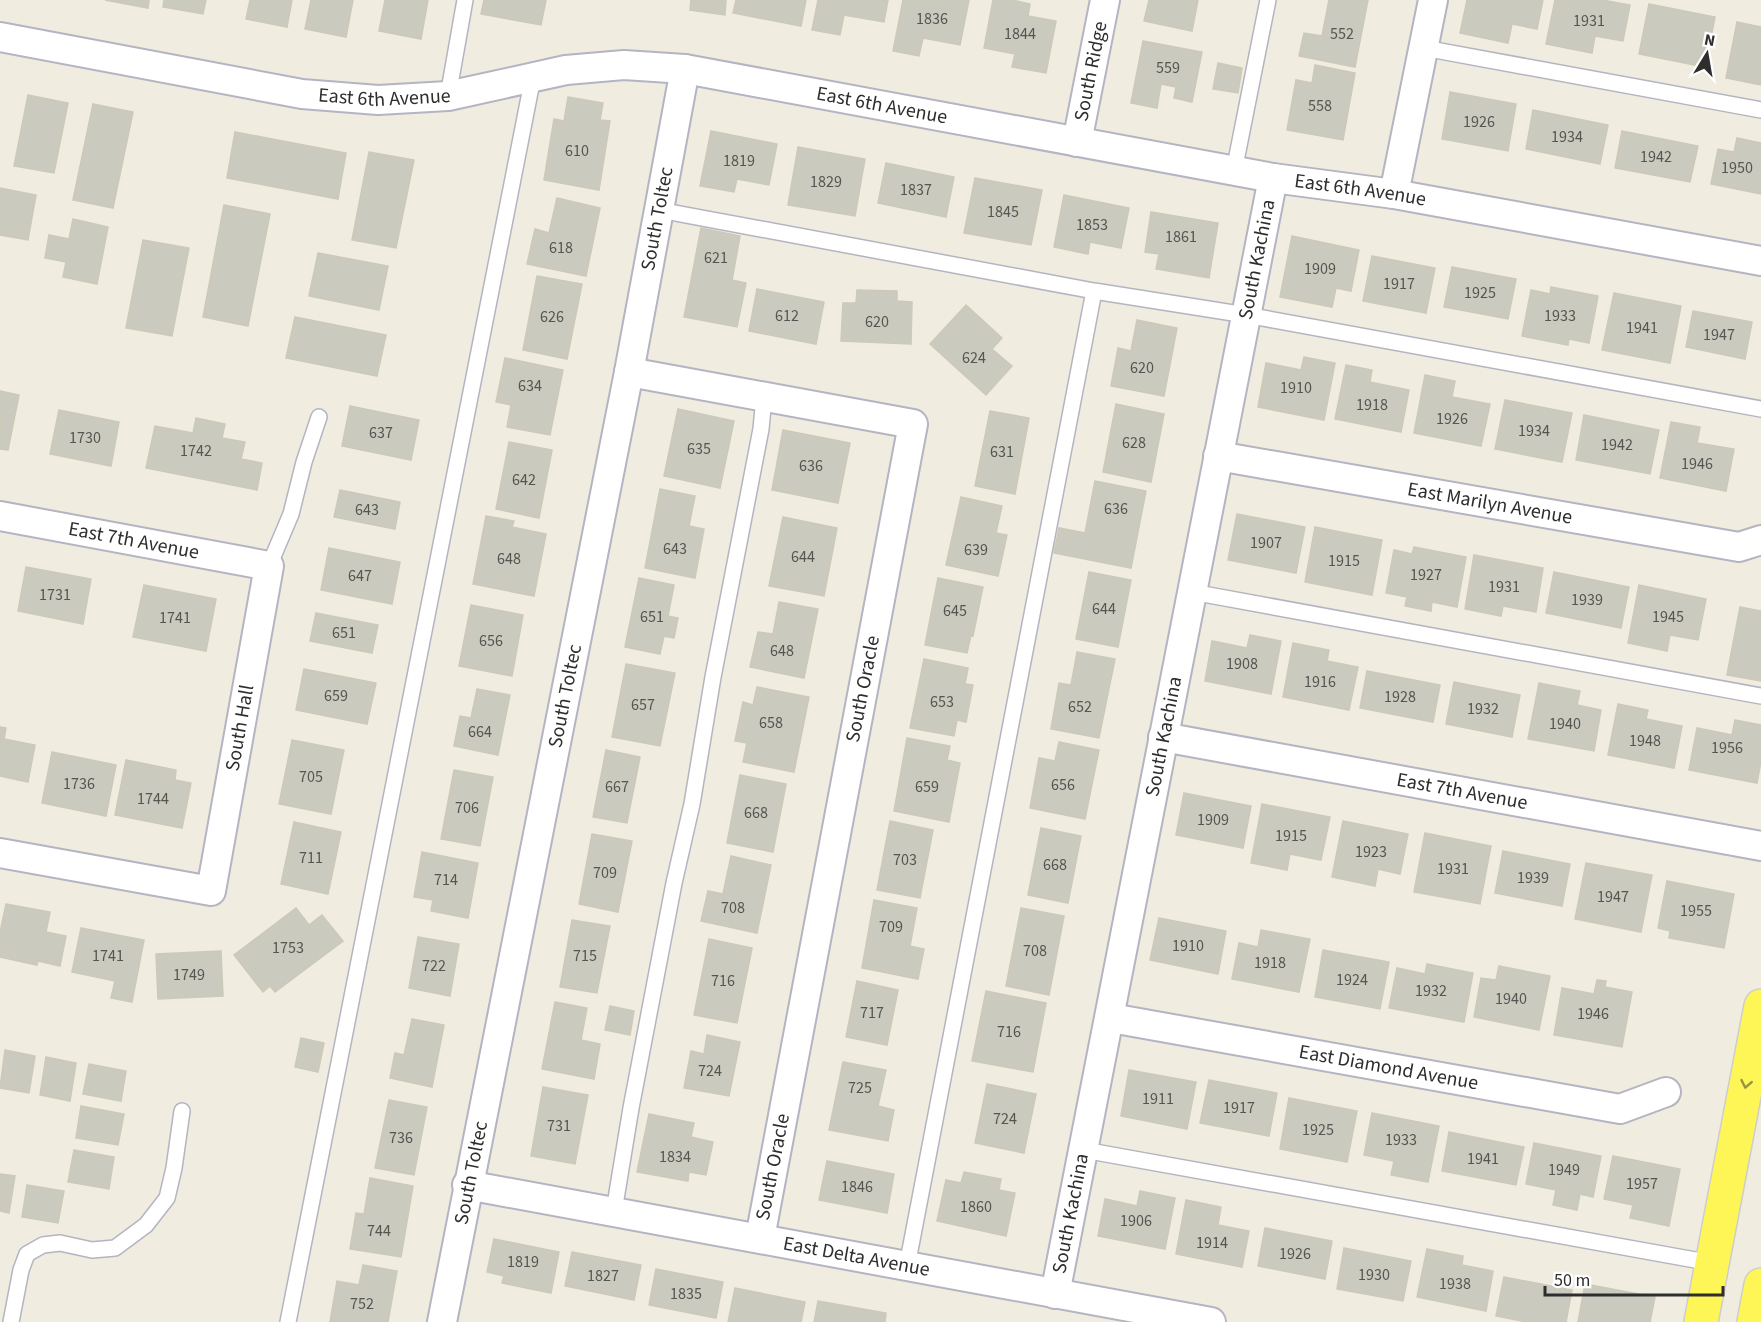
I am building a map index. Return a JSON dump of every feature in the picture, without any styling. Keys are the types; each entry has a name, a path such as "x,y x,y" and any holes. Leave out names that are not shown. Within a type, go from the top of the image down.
{"main road":[{"path":"1701,1322 1761,1006"},
{"path":"1754,1322 1761,1285"}],"street":[{"name":"South Ridge","path":"1077,142 1105,0"},
{"path":"1394,194 1433,0"},
{"name":"East 6th Avenue","path":"0,37 302,94 378,100 448,96 566,70 624,65 685,69 1273,178 1394,194 1761,261"},
{"name":"South Toltec","path":"447,1321 467,1185 629,372 685,69"},
{"name":"South Kachina","path":"1055,1294 1111,1017 1163,737 1273,178"},
{"name":"South Oracle","path":"629,372 913,424 760,1238"},
{"name":"East Marilyn Avenue","path":"1218,456 1739,547 1761,540"},
{"name":"East 7th Avenue","path":"0,516 269,566"},
{"name":"South Hall","path":"0,853 211,891 269,566"},
{"name":"East 7th Avenue","path":"1163,737 1761,846"},
{"name":"East Diamond Avenue","path":"1111,1017 1620,1108 1666,1092"},
{"name":"East Delta Avenue","path":"467,1185 1211,1322"}],"lane":[{"path":"448,96 465,0"},
{"path":"1234,171 1268,0"},
{"path":"1424,48 1761,110"},
{"path":"288,1322 533,77"},
{"path":"659,210 1094,291 1246,315 1761,409"},
{"path":"907,1266 1094,291"},
{"path":"614,1211 631,1107 674,883 692,804 713,677 761,429 764,397"},
{"path":"269,566 291,514 304,462 319,417"},
{"path":"1192,592 1761,696"},
{"path":"11,1322 21,1270 27,1254 43,1245 60,1244 92,1250 115,1248 146,1225 167,1198 174,1168 182,1111"},
{"path":"1084,1150 1712,1263"}],"building":[{"path":"105,0 149,0 148,8"},
{"path":"164,0 206,0 203,14 163,7"},
{"path":"250,0 292,0 287,27 246,19"},
{"path":"311,0 353,0 346,37 305,29"},
{"path":"385,0 428,0 421,39 379,31"},
{"path":"484,0 546,0 541,25 481,14"},
{"path":"691,0 726,0 725,15 690,10"},
{"path":"736,0 806,0 801,26 733,13"},
{"path":"818,0 888,0 884,22 844,15 840,35 812,30"},
{"path":"903,0 969,0 960,45 923,38 919,56 893,51"},
{"path":"993,0 1012,0 1030,4 1028,16 1056,21 1046,73 1012,67 1015,54 984,48"},
{"path":"1149,0 1198,0 1192,31 1144,21"},
{"path":"1329,0 1368,0 1355,67 1299,56 1304,33 1322,36"},
{"path":"1467,0 1543,0 1537,29 1512,24 1508,43 1460,33"},
{"path":"1555,0 1602,0 1630,5 1623,41 1595,36 1592,53 1546,44"},
{"path":"1649,4 1715,17 1705,67 1639,54"},
{"path":"1737,22 1761,27 1761,85 1726,78"},
{"path":"1143,41 1202,52 1192,102 1174,98 1176,87 1161,84 1157,108 1131,103"},
{"path":"1218,63 1242,68 1238,93 1213,89"},
{"path":"1315,65 1355,73 1343,140 1287,130 1296,80 1312,83"},
{"path":"1450,92 1516,104 1508,151 1442,139"},
{"path":"28,95 68,103 54,173 14,166"},
{"path":"568,97 603,103 600,120 610,121 599,190 544,180 554,119 564,121"},
{"path":"93,104 133,112 113,208 73,200"},
{"path":"1533,110 1608,125 1600,164 1526,149"},
{"path":"711,131 777,144 769,185 737,179 734,192 700,186"},
{"path":"1622,131 1698,146 1690,182 1615,168"},
{"path":"235,132 346,153 338,199 227,178"},
{"path":"1737,138 1761,143 1761,194 1711,184 1718,149 1734,152"},
{"path":"798,147 865,159 855,216 788,205"},
{"path":"369,152 414,160 396,248 352,240"},
{"path":"886,163 954,177 946,217 878,203"},
{"path":"975,178 1042,190 1031,245 964,233"},
{"path":"0,188 36,195 28,240 0,235"},
{"path":"1064,195 1129,208 1121,248 1090,242 1088,254 1054,247"},
{"path":"557,198 600,208 586,276 527,264 535,229 549,233"},
{"path":"224,205 270,214 248,326 203,317"},
{"path":"1151,212 1218,223 1209,278 1156,269 1159,254 1145,252"},
{"path":"73,219 108,227 97,284 63,277 66,262 45,258 49,235 69,239"},
{"path":"701,228 740,236 732,280 746,283 737,327 684,317"},
{"path":"1292,236 1359,250 1351,291 1336,288 1332,307 1280,297"},
{"path":"143,240 189,248 172,336 126,328"},
{"path":"318,253 388,266 379,310 309,296"},
{"path":"1372,256 1435,268 1426,313 1363,301"},
{"path":"1452,267 1516,279 1508,319 1444,307"},
{"path":"537,276 582,284 567,359 523,350"},
{"path":"1551,287 1598,296 1589,343 1569,339 1568,345 1522,336 1531,290 1550,294"},
{"path":"757,289 824,302 816,344 749,331"},
{"path":"857,290 897,291 897,301 912,302 911,344 841,341 843,303 856,303"},
{"path":"1614,293 1681,306 1670,363 1602,350"},
{"path":"966,305 1002,338 992,349 1012,366 986,395 930,344"},
{"path":"1693,311 1752,322 1745,359 1686,347"},
{"path":"295,317 386,335 377,376 286,358"},
{"path":"1137,320 1177,328 1164,396 1111,386 1118,348 1131,351"},
{"path":"1304,357 1335,363 1324,420 1258,407 1266,363 1301,370"},
{"path":"505,358 563,370 550,435 507,427 511,405 496,402"},
{"path":"1346,365 1372,370 1370,382 1409,390 1401,432 1335,419"},
{"path":"1425,375 1455,381 1452,397 1490,404 1481,446 1414,433"},
{"path":"0,391 19,395 8,450 0,449"},
{"path":"1505,400 1572,413 1562,462 1495,449"},
{"path":"1116,404 1164,414 1151,482 1103,472"},
{"path":"350,406 419,420 411,460 342,446"},
{"path":"678,409 734,421 720,488 664,476"},
{"path":"59,410 119,422 111,466 50,454"},
{"path":"990,411 1029,418 1015,494 975,486"},
{"path":"1584,415 1659,430 1650,474 1576,460"},
{"path":"196,418 225,424 222,438 245,442 241,459 262,463 257,490 146,468 155,426 193,433"},
{"path":"1671,422 1700,427 1697,443 1734,449 1726,491 1660,478"},
{"path":"783,430 850,443 838,503 772,490"},
{"path":"509,442 552,450 539,518 496,509"},
{"path":"1095,481 1146,491 1131,568 1054,553 1059,528 1085,533"},
{"path":"660,489 695,496 689,526 704,529 695,578 645,568"},
{"path":"340,490 400,502 395,529 334,517"},
{"path":"961,497 1002,506 996,533 1007,535 998,576 946,565"},
{"path":"1237,514 1305,527 1296,573 1228,560"},
{"path":"486,516 514,521 512,527 546,534 534,596 473,584"},
{"path":"783,517 837,528 824,596 769,586"},
{"path":"1315,527 1382,540 1372,595 1305,582"},
{"path":"1414,547 1466,557 1457,607 1432,602 1431,611 1405,606 1407,597 1386,593 1394,550 1412,554"},
{"path":"329,548 400,562 392,604 321,590"},
{"path":"1474,555 1543,568 1536,612 1503,606 1501,616 1465,609"},
{"path":"26,567 91,579 83,624 18,611"},
{"path":"1089,572 1131,580 1118,647 1076,639"},
{"path":"1554,572 1629,587 1621,628 1546,613"},
{"path":"639,578 674,585 668,616 678,618 674,638 664,636 660,654 625,647"},
{"path":"938,578 983,587 973,636 971,635 967,653 925,645"},
{"path":"144,585 216,599 206,651 133,637"},
{"path":"1639,585 1706,599 1698,640 1670,635 1667,651 1628,643"},
{"path":"779,602 818,609 804,678 750,667 758,632 773,634"},
{"path":"471,605 523,615 512,676 459,666"},
{"path":"1740,607 1761,611 1761,681 1727,675"},
{"path":"316,613 378,625 372,653 310,641"},
{"path":"1250,635 1281,641 1271,694 1205,681 1212,641 1247,648"},
{"path":"1293,643 1329,650 1327,661 1358,667 1349,710 1283,697"},
{"path":"1077,652 1115,659 1099,738 1051,729 1059,683 1071,685"},
{"path":"924,659 968,668 965,684 973,685 966,722 957,720 954,736 910,728"},
{"path":"626,664 675,673 660,746 612,737"},
{"path":"304,669 376,683 367,724 296,710"},
{"path":"1367,671 1440,685 1433,722 1360,708"},
{"path":"1454,682 1520,695 1512,737 1446,724"},
{"path":"1539,683 1580,691 1577,705 1601,710 1594,751 1528,739"},
{"path":"757,687 809,697 794,772 743,762 747,743 735,741 743,702 753,705"},
{"path":"477,689 510,695 498,755 454,746 460,716 471,718"},
{"path":"1618,704 1648,710 1646,719 1682,726 1674,768 1608,755"},
{"path":"1735,720 1761,725 1761,761 1757,783 1689,770 1697,728 1732,735"},
{"path":"0,727 6,728 4,739 35,745 28,782 0,776"},
{"path":"907,738 950,746 947,760 960,763 949,822 894,811"},
{"path":"292,740 344,750 331,814 279,804"},
{"path":"1059,742 1099,750 1085,819 1030,808 1039,758 1055,761"},
{"path":"606,750 640,757 627,823 593,817"},
{"path":"52,752 116,765 106,816 42,803"},
{"path":"126,760 176,770 175,780 191,783 182,828 115,815"},
{"path":"454,770 493,777 480,846 441,839"},
{"path":"740,775 786,784 773,852 727,843"},
{"path":"1184,793 1251,806 1243,848 1176,835"},
{"path":"1262,804 1330,817 1321,860 1290,854 1287,870 1251,863"},
{"path":"890,821 933,830 920,898 877,890"},
{"path":"1343,821 1408,834 1400,874 1378,869 1375,886 1332,877"},
{"path":"294,822 341,832 328,894 281,884"},
{"path":"1041,828 1081,836 1068,903 1028,895"},
{"path":"1425,833 1491,846 1480,904 1414,892"},
{"path":"592,834 632,841 618,912 579,904"},
{"path":"1503,851 1570,864 1562,906 1495,893"},
{"path":"422,852 478,863 468,918 431,911 433,900 414,897"},
{"path":"731,856 771,865 757,933 701,921 708,891 723,894"},
{"path":"1586,863 1652,875 1641,932 1575,919"},
{"path":"1667,881 1734,894 1724,948 1669,938 1670,931 1658,928"},
{"path":"874,900 917,908 910,946 924,949 918,979 862,968"},
{"path":"6,904 50,912 46,932 66,936 60,966 38,961 37,965 0,957 0,932"},
{"path":"296,908 309,925 322,915 343,941 275,992 270,986 263,992 234,955"},
{"path":"1021,908 1064,916 1049,995 1006,986"},
{"path":"1159,918 1226,931 1218,974 1150,960"},
{"path":"572,920 610,926 597,993 560,987"},
{"path":"81,928 144,940 132,1002 111,998 115,981 72,972"},
{"path":"1261,930 1310,939 1299,992 1232,979 1239,943 1258,947"},
{"path":"418,937 459,944 450,996 409,988"},
{"path":"709,939 752,948 737,1023 694,1015"},
{"path":"1323,950 1389,962 1380,1009 1315,997"},
{"path":"221,951 223,996 158,999 156,954"},
{"path":"1427,964 1473,973 1464,1022 1389,1008 1397,968 1425,974"},
{"path":"1499,966 1550,976 1539,1030 1474,1017 1481,978 1496,980"},
{"path":"1597,980 1606,981 1605,987 1632,992 1622,1047 1554,1035 1562,988 1594,994"},
{"path":"857,981 898,990 887,1045 846,1037"},
{"path":"986,991 1046,1003 1033,1072 972,1061"},
{"path":"555,1002 587,1008 581,1040 600,1044 594,1079 542,1069"},
{"path":"610,1006 634,1011 630,1035 605,1030"},
{"path":"412,1019 444,1025 432,1087 390,1078 395,1053 404,1055"},
{"path":"707,1035 740,1042 729,1096 684,1088 691,1051 704,1054"},
{"path":"301,1038 324,1043 318,1072 295,1067"},
{"path":"5,1050 35,1056 29,1093 0,1088"},
{"path":"46,1057 76,1063 70,1101 40,1095"},
{"path":"843,1062 886,1070 878,1106 894,1110 888,1141 829,1130"},
{"path":"89,1064 126,1071 121,1101 83,1094"},
{"path":"1129,1070 1196,1082 1187,1129 1121,1116"},
{"path":"1209,1080 1277,1093 1269,1136 1200,1123"},
{"path":"987,1084 1036,1094 1024,1153 975,1143"},
{"path":"543,1087 588,1095 575,1164 531,1156"},
{"path":"1289,1098 1357,1111 1347,1162 1280,1149"},
{"path":"389,1100 427,1107 414,1175 375,1168"},
{"path":"81,1106 124,1114 118,1145 76,1138"},
{"path":"1372,1113 1439,1126 1428,1182 1391,1175 1394,1161 1364,1155"},
{"path":"649,1114 694,1123 691,1137 713,1142 706,1175 689,1172 688,1181 637,1172"},
{"path":"1449,1132 1524,1147 1516,1185 1442,1171"},
{"path":"1534,1143 1601,1156 1593,1197 1580,1194 1577,1210 1553,1205 1556,1190 1526,1184"},
{"path":"74,1150 114,1157 109,1189 68,1182"},
{"path":"1613,1156 1680,1169 1669,1226 1630,1218 1633,1205 1604,1199"},
{"path":"827,1161 894,1174 887,1213 819,1200"},
{"path":"964,1172 1001,1179 999,1190 1015,1193 1006,1236 937,1221 946,1180 961,1183"},
{"path":"0,1174 15,1176 9,1213 0,1211"},
{"path":"370,1178 413,1186 401,1257 350,1249 356,1213 364,1214"},
{"path":"27,1185 64,1191 58,1223 22,1217"},
{"path":"1140,1191 1175,1198 1165,1249 1098,1236 1105,1199 1137,1206"},
{"path":"1186,1200 1221,1207 1218,1225 1249,1231 1242,1267 1176,1254"},
{"path":"1265,1228 1332,1241 1325,1279 1258,1266"},
{"path":"494,1239 559,1252 551,1293 502,1283 504,1276 487,1272"},
{"path":"1344,1248 1411,1261 1403,1301 1337,1289"},
{"path":"1427,1249 1463,1256 1462,1265 1493,1271 1486,1311 1417,1297"},
{"path":"572,1252 641,1265 634,1300 565,1286"},
{"path":"363,1265 397,1271 388,1322 330,1322 337,1281 359,1285"},
{"path":"656,1269 723,1282 716,1318 649,1305"},
{"path":"1504,1277 1572,1290 1566,1322 1527,1322 1496,1316"},
{"path":"1585,1284 1655,1297 1650,1322 1578,1322"},
{"path":"735,1288 805,1302 801,1322 728,1322"},
{"path":"818,1301 886,1313 885,1322 814,1322"}]}
